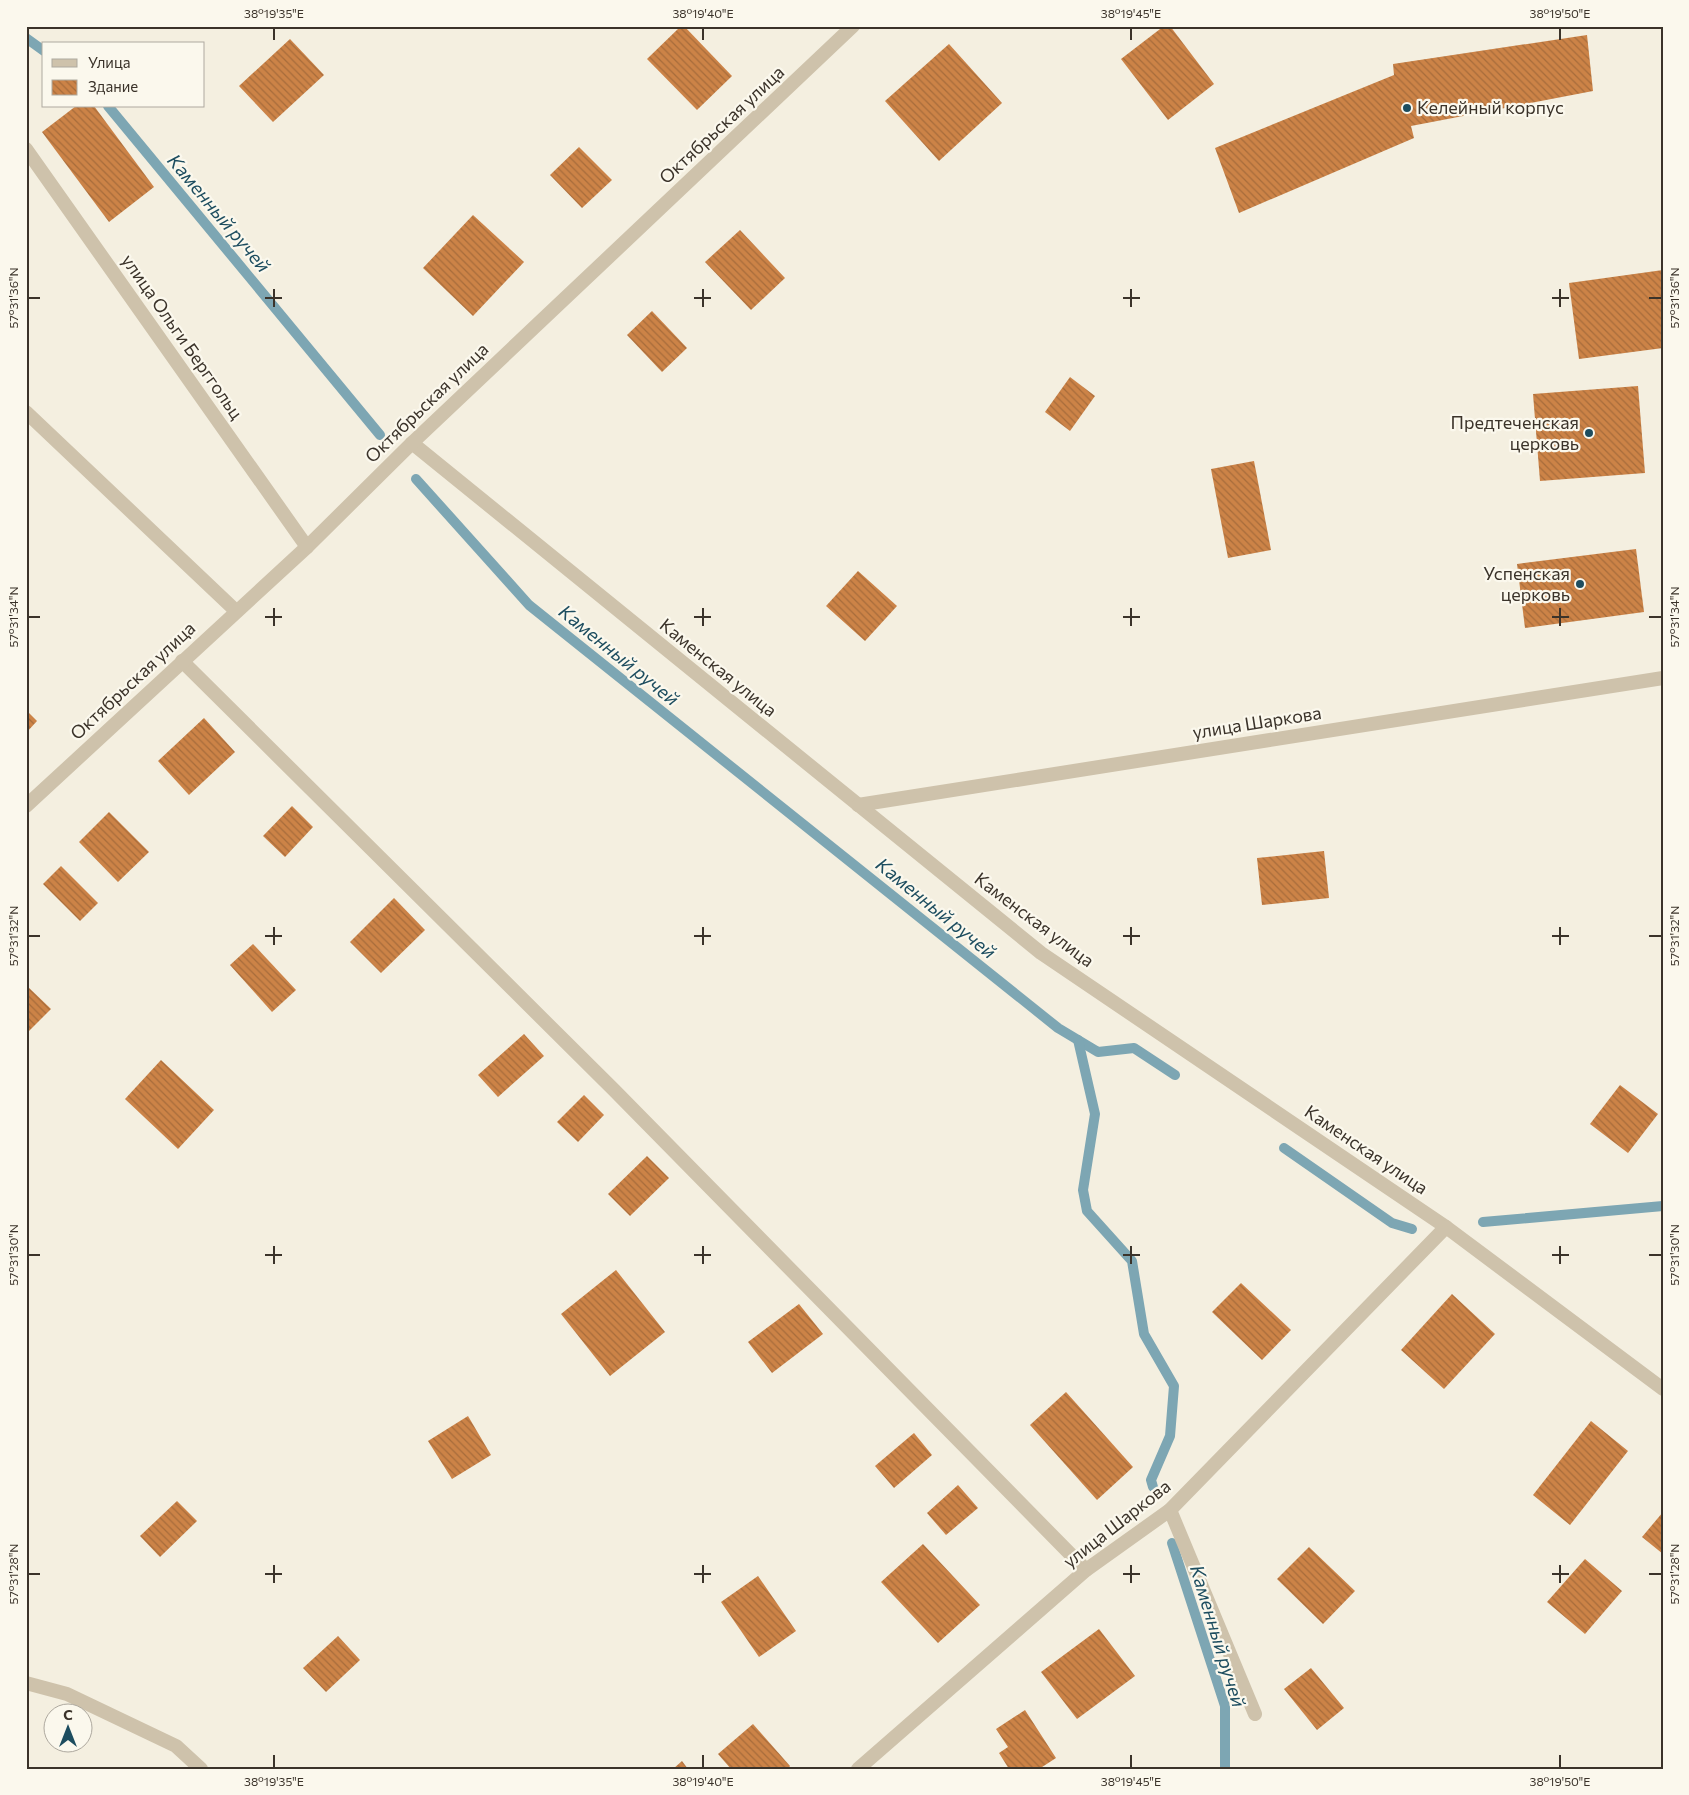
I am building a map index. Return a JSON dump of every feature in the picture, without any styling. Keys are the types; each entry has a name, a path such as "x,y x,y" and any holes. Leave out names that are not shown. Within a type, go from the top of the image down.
{"street":[{"name":"Октябрьская улица","path":"26,806 307,547 412,443 853,26"},
{"name":"улица Ольги Берггольц","path":"26,149 307,547"},
{"path":"26,412 236,612"},
{"name":"Каменская улица","path":"412,443 1041,953 1446,1227 1663,1389"},
{"path":"182,661 614,1090 1086,1570"},
{"name":"улица Шаркова","path":"858,805 1663,678"},
{"name":"улица Шаркова","path":"858,1769 1086,1570 1170,1510 1446,1227"},
{"path":"1170,1510 1255,1714"},
{"path":"26,1683 67,1694 176,1746 201,1769"}],"building":[{"path":"681,26 684,26 732,76 697,110 647,59"},
{"path":"1164,26 1170,26 1214,84 1168,120 1121,59"},
{"name":"Келейный корпус","path":"1587,35 1593,91 1411,126 1414,138 1239,213 1215,148 1394,75 1393,64"},
{"path":"290,39 324,75 273,122 239,86"},
{"path":"949,44 1002,103 939,161 885,101"},
{"path":"73,108 95,108 154,187 109,222 42,132"},
{"path":"579,147 612,180 582,208 550,175"},
{"path":"473,215 524,262 473,316 423,268"},
{"path":"740,230 785,278 751,310 705,262"},
{"path":"1663,270 1663,348 1579,359 1569,283"},
{"path":"652,311 687,348 662,372 627,335"},
{"path":"1070,377 1095,396 1070,431 1045,412"},
{"name":"Предтеченская церковь","path":"1638,386 1645,473 1540,481 1533,394"},
{"path":"1254,461 1271,550 1228,558 1211,469"},
{"name":"Успенская церковь","path":"1636,549 1644,612 1525,628 1517,564"},
{"path":"858,571 897,606 865,641 826,606"},
{"path":"26,710 37,721 26,733"},
{"path":"204,718 235,752 189,795 158,761"},
{"path":"292,806 313,827 285,857 263,836"},
{"path":"109,812 149,852 118,882 79,842"},
{"path":"1324,851 1329,898 1262,905 1257,858"},
{"path":"61,866 98,903 80,921 43,884"},
{"path":"394,898 425,930 381,973 350,942"},
{"path":"253,944 296,990 272,1012 230,965"},
{"path":"26,985 51,1009 26,1034"},
{"path":"524,1034 544,1056 498,1097 478,1075"},
{"path":"161,1060 214,1110 178,1149 125,1099"},
{"path":"1620,1085 1658,1114 1628,1153 1590,1124"},
{"path":"584,1095 604,1115 578,1142 557,1122"},
{"path":"647,1156 669,1178 630,1216 608,1194"},
{"path":"616,1270 665,1332 610,1376 561,1314"},
{"path":"1241,1283 1291,1330 1262,1360 1212,1312"},
{"path":"1452,1294 1495,1334 1444,1389 1401,1350"},
{"path":"799,1304 823,1334 772,1373 748,1342"},
{"path":"1066,1392 1133,1467 1097,1500 1030,1425"},
{"path":"468,1416 491,1455 452,1479 428,1441"},
{"path":"1591,1421 1628,1451 1570,1525 1533,1495"},
{"path":"914,1433 932,1455 894,1488 875,1466"},
{"path":"958,1485 978,1508 946,1535 927,1513"},
{"path":"177,1501 197,1521 160,1557 140,1536"},
{"path":"1663,1512 1663,1554 1642,1537"},
{"path":"923,1544 980,1605 938,1643 881,1582"},
{"path":"1309,1547 1355,1591 1323,1624 1277,1579"},
{"path":"1585,1559 1622,1591 1585,1634 1547,1602"},
{"path":"758,1576 796,1631 759,1657 721,1602"},
{"path":"1099,1629 1135,1676 1077,1719 1041,1672"},
{"path":"338,1636 360,1660 326,1692 303,1668"},
{"path":"1311,1668 1344,1708 1317,1730 1284,1689"},
{"path":"1025,1710 1056,1758 1039,1769 1009,1769 999,1753 1008,1747 996,1729"},
{"path":"753,1724 790,1766 788,1769 731,1769 718,1754"},
{"path":"682,1761 688,1769 673,1769"}],"waterway":[{"name":"Каменный ручей","path":"26,38 42,50"},
{"name":"Каменный ручей","path":"110,108 380,435"},
{"name":"Каменный ручей","path":"416,479 529,605 1058,1028 1098,1052 1134,1048 1175,1075"},
{"name":"Каменный ручей","path":"1078,1040 1095,1114 1083,1190 1087,1211 1132,1261 1144,1334 1174,1386 1170,1436 1151,1480 1153,1487"},
{"path":"1284,1148 1392,1223 1412,1229"},
{"path":"1483,1222 1663,1206"},
{"name":"Каменный ручей","path":"1172,1543 1225,1706 1225,1769"}],"place":[{"name":"Келейный корпус","path":"1407,108"},
{"name":"Предтеченская церковь","path":"1589,433"},
{"name":"Успенская церковь","path":"1580,584"}]}
